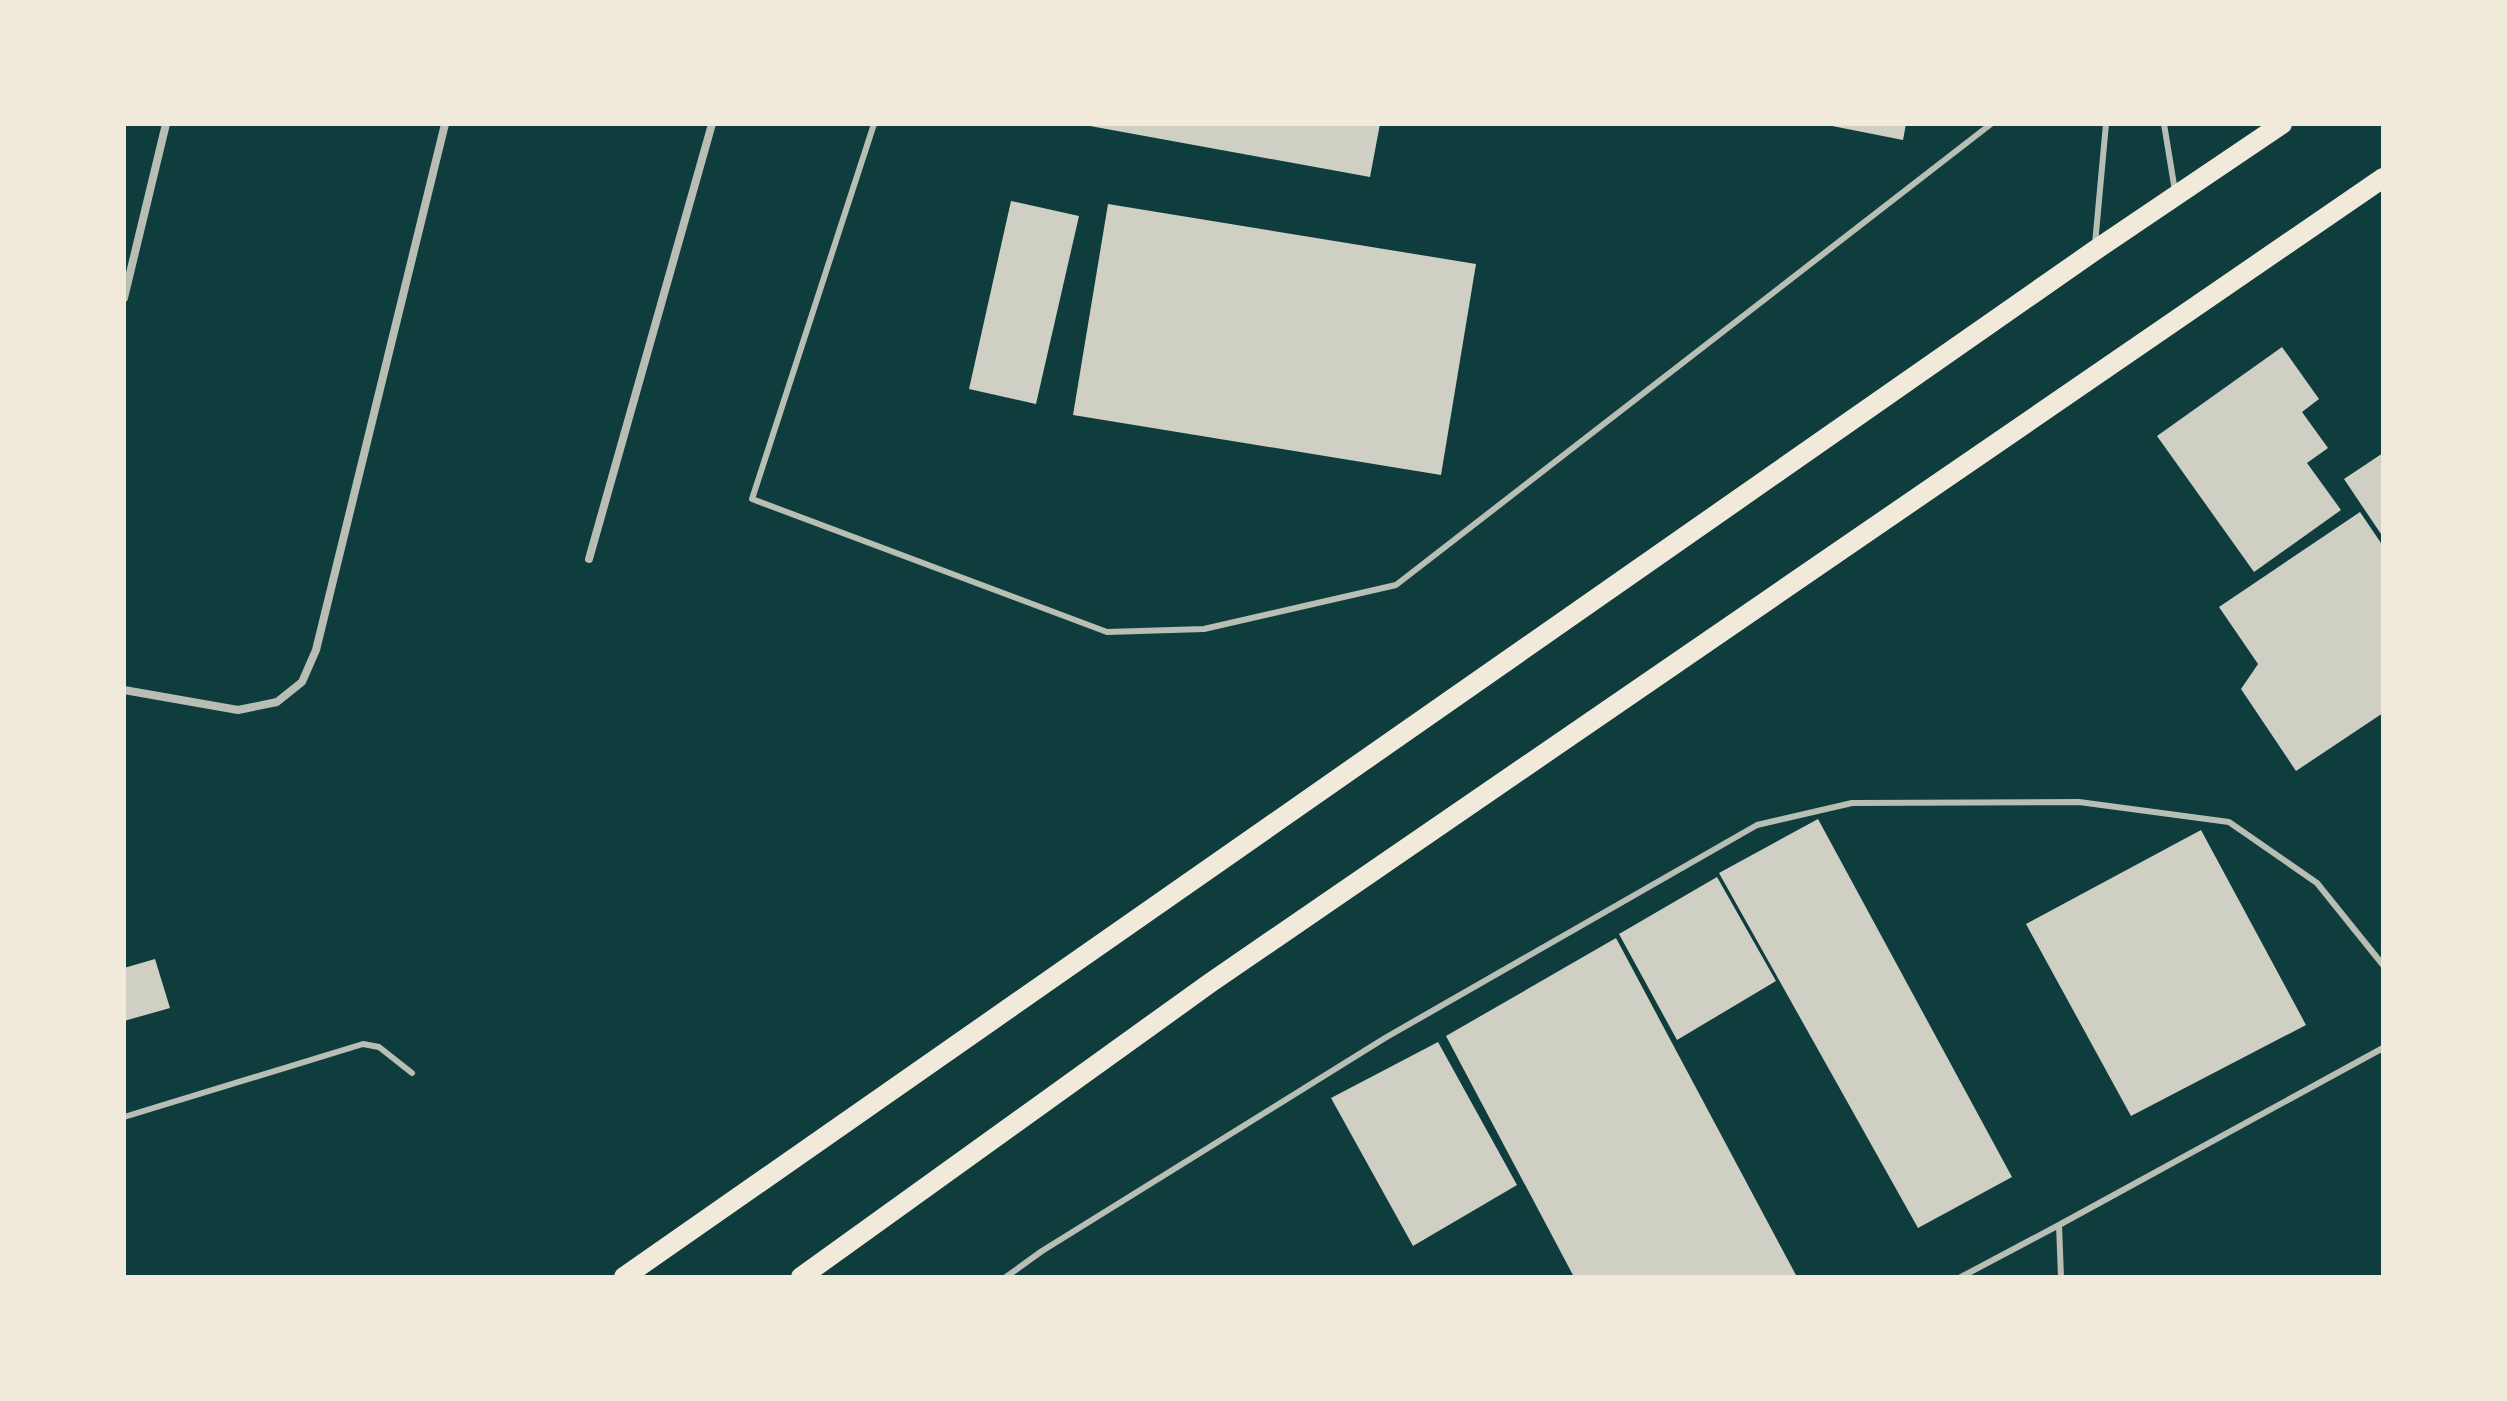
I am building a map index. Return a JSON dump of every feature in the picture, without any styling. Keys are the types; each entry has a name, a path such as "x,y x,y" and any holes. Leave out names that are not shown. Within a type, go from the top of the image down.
{"main road":[{"path":"2225,161 2264,124"},
{"path":"624,1277 2094,251 2282,124"},
{"path":"801,1277 1210,983 2383,178"}],"street":[{"path":"124,298 166,124"},
{"path":"124,690 238,710 277,702 302,682 316,650 445,124"},
{"path":"589,559 712,124"}],"lane":[{"path":"874,124 752,499 1107,632 1204,629 1396,585 1991,124"},
{"path":"2094,251 2106,124"},
{"path":"2164,124 2176,195"},
{"path":"1006,1277 1042,1251 1385,1038 1757,825 1838,806 1852,803 2079,802 2229,822 2317,883 2383,965"},
{"path":"124,1117 363,1044 379,1047 412,1073"},
{"path":"1961,1277 2383,1048"},
{"path":"2059,1225 2061,1277"}],"building":[{"path":"1079,124 1380,124 1370,177"},
{"path":"1822,124 1906,124 1903,140"},
{"path":"1011,201 1079,216 1036,404 969,389"},
{"path":"1108,204 1476,264 1441,475 1073,415"},
{"path":"2282,347 2319,399 2302,412 2328,448 2307,463 2341,510 2254,572 2157,436"},
{"path":"2383,453 2383,537 2344,479"},
{"path":"2360,512 2383,546 2383,713 2296,771 2241,689 2258,664 2219,607"},
{"path":"1818,819 2012,1177 1918,1228 1719,873"},
{"path":"2201,830 2306,1025 2131,1116 2026,924"},
{"path":"1717,877 1776,981 1677,1040 1619,934"},
{"path":"1616,938 1797,1277 1574,1277 1446,1036"},
{"path":"155,959 170,1008 124,1021 124,968"},
{"path":"1438,1042 1517,1185 1413,1246 1331,1098"}]}
